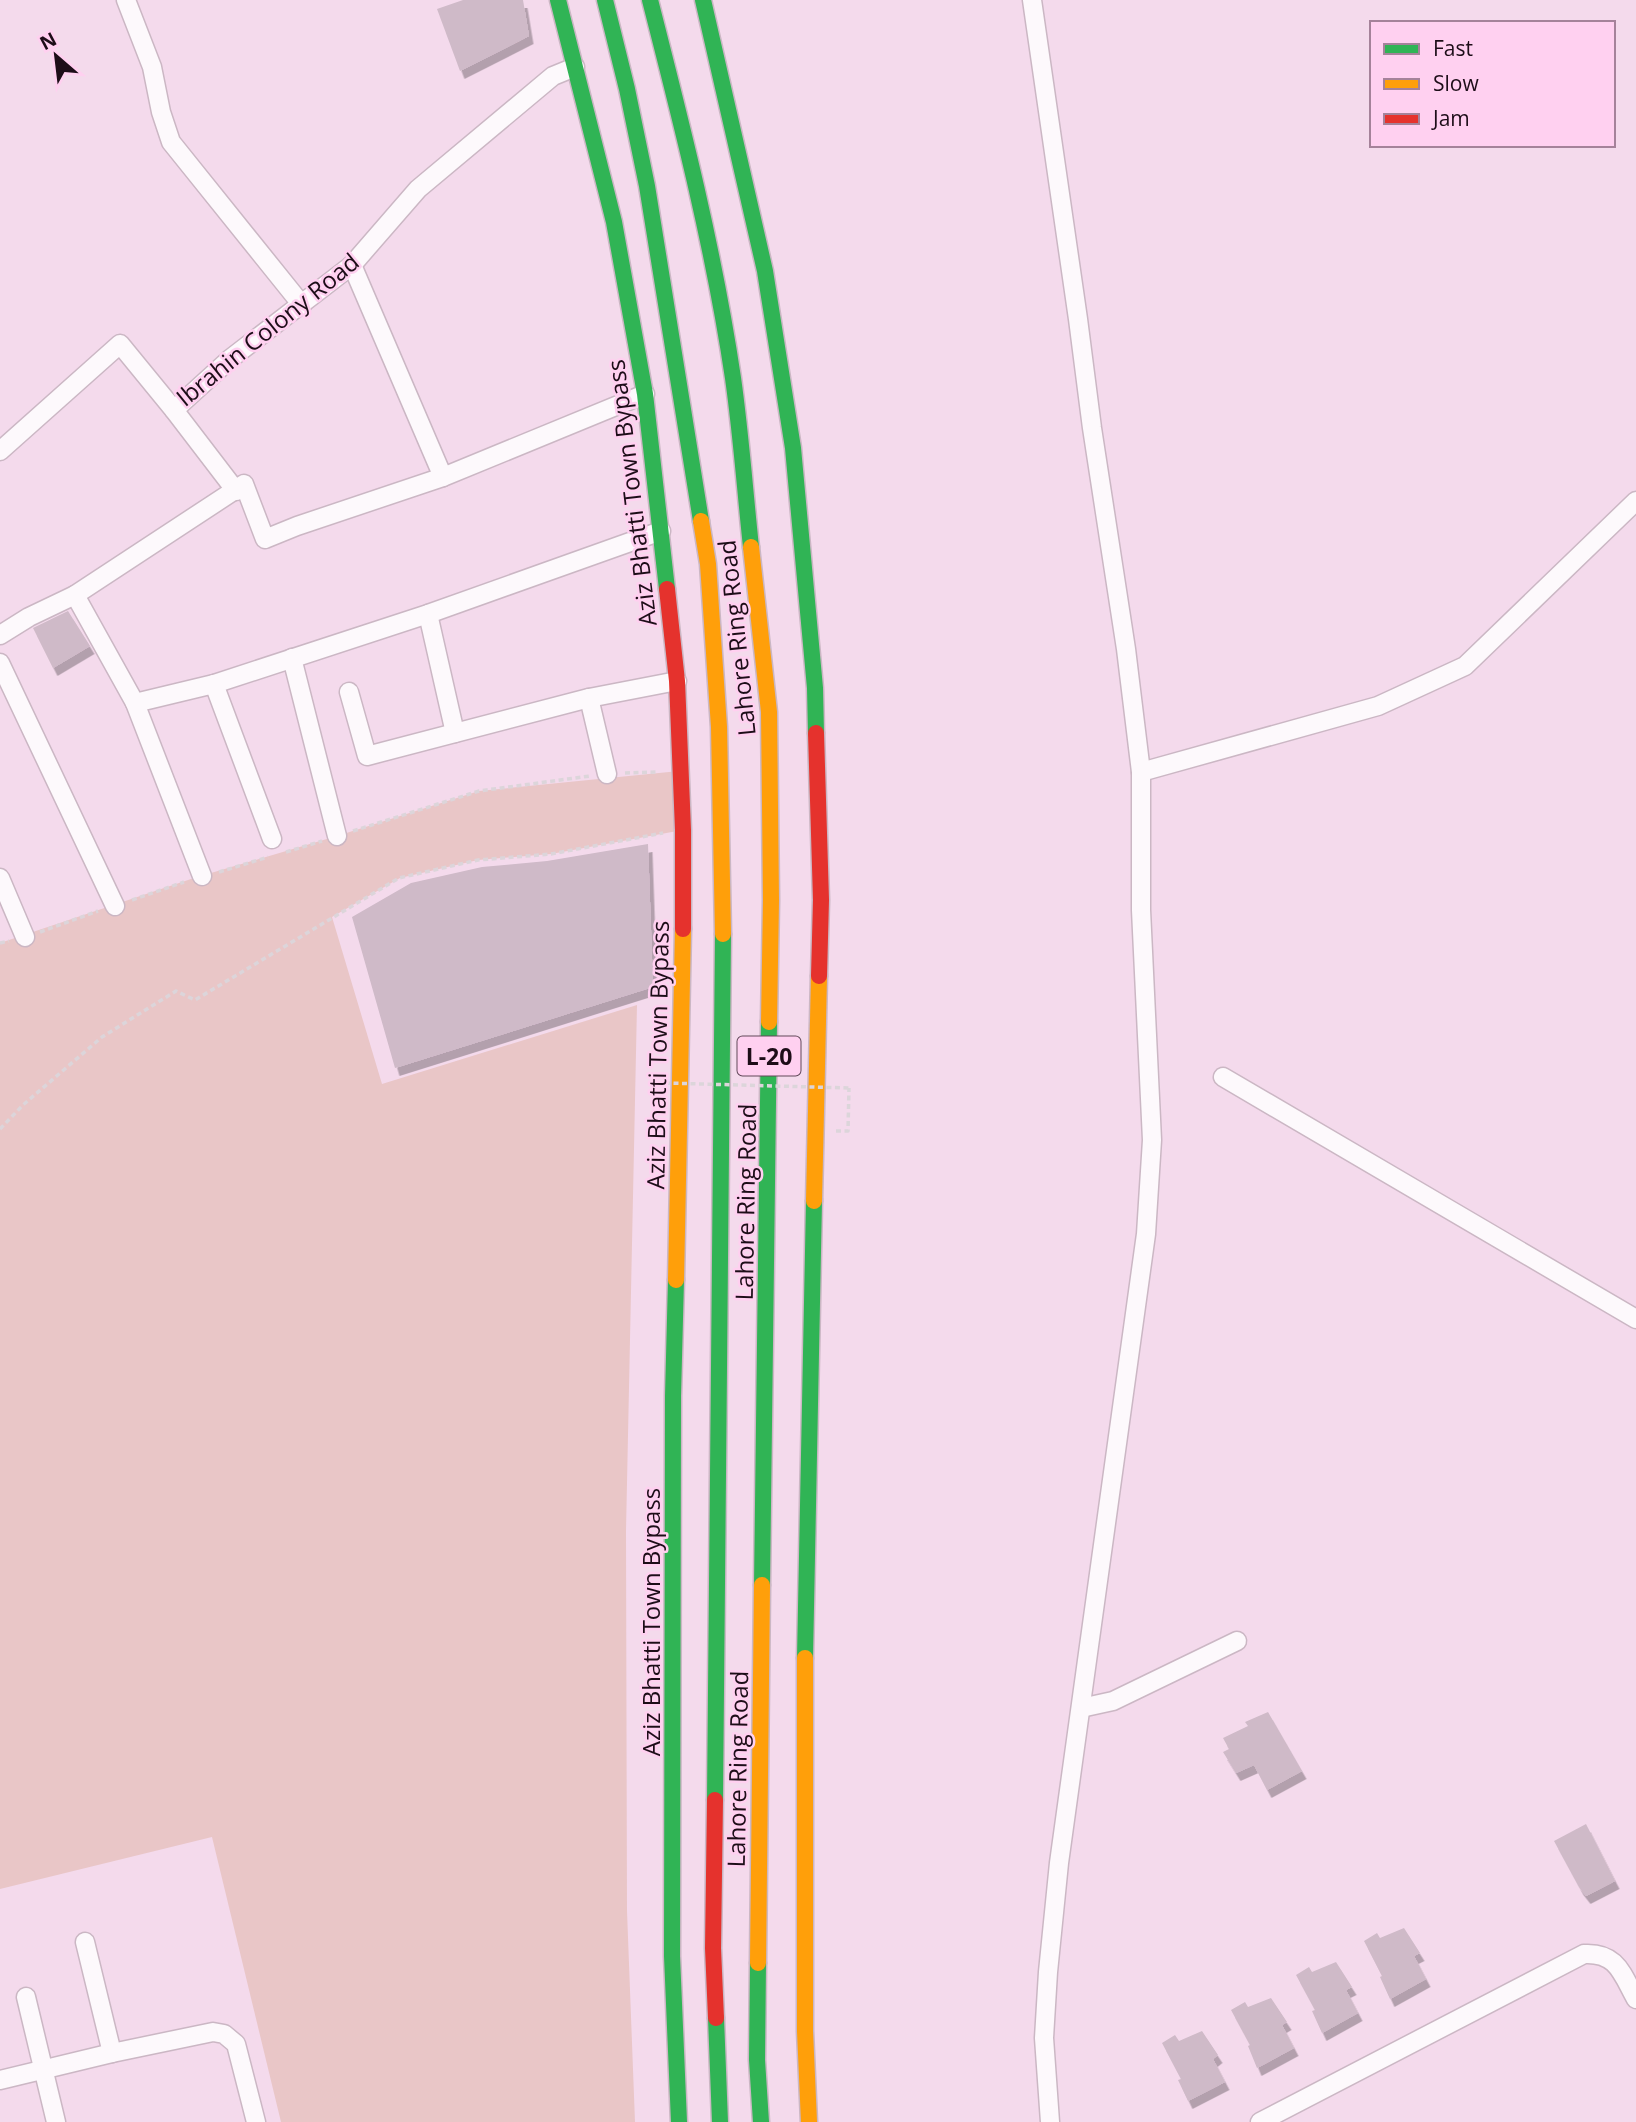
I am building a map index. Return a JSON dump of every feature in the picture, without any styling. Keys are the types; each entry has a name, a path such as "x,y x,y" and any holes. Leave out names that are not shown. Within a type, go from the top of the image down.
{"main road":[{"name":"Aziz Bhatti Town Bypass","path":"558,0 614,222 645,394 677,681 683,830 682,1033 673,1423 672,1956 679,2122"},
{"name":"Lahore Ring Road","path":"605,0 648,186 705,551 719,727 723,973 713,1948 720,2122"},
{"name":"Lahore Ring Road","path":"650,0 712,262 733,379 769,712 771,900 757,2060 761,2122"},
{"path":"703,0 765,271 793,448 815,688 821,900 805,1640 805,2032 809,2122"}],"street":[{"path":"126,0 152,67 161,112 171,142 302,305"},
{"path":"1032,0 1126,649 1141,772 1141,910 1150,1067 1151,1154 1146,1234 1059,1863 1044,2038 1050,2122"},
{"name":"Ibrahin Colony Road","path":"0,451 120,344 174,410 230,359 352,265 418,189 553,75 575,66"},
{"path":"352,265 443,477"},
{"path":"0,635 29,617 75,595 244,484 265,539 443,477 645,394"},
{"path":"174,410 236,491"},
{"path":"1141,772 1378,706 1465,666 1636,501"},
{"path":"135,703 214,684 428,614 661,531"},
{"path":"75,595 135,703 202,876"},
{"path":"428,614 455,733"},
{"path":"292,658 337,836"},
{"path":"0,663 115,906"},
{"path":"349,692 368,756 589,698 677,681"},
{"path":"214,684 272,839"},
{"path":"589,698 607,774"},
{"path":"0,878 24,937"},
{"path":"1223,1077 1636,1320"},
{"path":"1081,1707 1113,1701 1237,1641"},
{"path":"86,1942 112,2053"},
{"path":"1260,2122 1584,1954 1597,1953 1609,1957 1617,1965 1636,1999"},
{"path":"26,1997 56,2122"},
{"path":"0,2080 214,2032 224,2034 236,2044 256,2122"}],"path":[{"path":"0,1129 23,1105 102,1037 176,991 195,1000 400,878 478,860 551,854 683,830"},
{"path":"665,1083 849,1088 848,1131"}],"shaded area":[{"path":"679,771 683,830 551,854 478,860 400,878 332,917 382,1084 637,1005 626,1531 627,1911 635,2122 281,2122 212,1837 0,1889 0,943 194,878 479,791"}],"building":[{"path":"463,0 523,0 529,36 460,71 437,9"},
{"path":"68,611 90,646 53,668 33,628"},
{"path":"648,844 653,987 395,1068 352,917 411,883 482,867 547,861"},
{"path":"1268,1712 1302,1771 1267,1790 1254,1765 1236,1773 1223,1752 1229,1749 1223,1738 1248,1726 1245,1722"},
{"path":"1586,1824 1615,1881 1586,1896 1554,1841"},
{"path":"1404,1928 1420,1953 1414,1956 1426,1979 1390,1999 1380,1977 1382,1976 1364,1941 1377,1933 1380,1938"},
{"path":"1336,1962 1352,1987 1346,1990 1358,2013 1322,2033 1312,2011 1315,2010 1296,1975 1309,1967 1312,1972"},
{"path":"1271,1998 1287,2022 1282,2025 1294,2048 1257,2068 1248,2046 1250,2045 1231,2010 1245,2002 1248,2007"},
{"path":"1202,2031 1218,2055 1213,2059 1225,2082 1188,2101 1178,2080 1181,2079 1162,2043 1175,2035 1179,2041"}],"traffic: fast":[{"path":"558,0 614,222 645,394 667,589"},
{"path":"605,0 647,186 701,521"},
{"path":"650,0 717,283 736,399 751,547"},
{"path":"703,0 765,271 793,448 815,688 816,733"},
{"path":"715,1800 723,934"},
{"path":"762,1585 769,1022"},
{"path":"805,1658 814,1201"},
{"path":"676,1280 673,1396 672,1956 679,2122"},
{"path":"758,1963 757,2060 761,2122"},
{"path":"716,2018 720,2122"}],"traffic: slow":[{"path":"701,521 708,564 719,727 723,934"},
{"path":"751,547 769,712 769,1022"},
{"path":"676,1280 683,929"},
{"path":"814,1201 819,976"},
{"path":"758,1963 762,1585"},
{"path":"805,1658 805,2031 809,2122"}],"traffic: jam":[{"path":"667,589 677,681 683,830 683,929"},
{"path":"816,733 821,900 819,976"},
{"path":"715,1800 713,1948 716,2018"}]}
